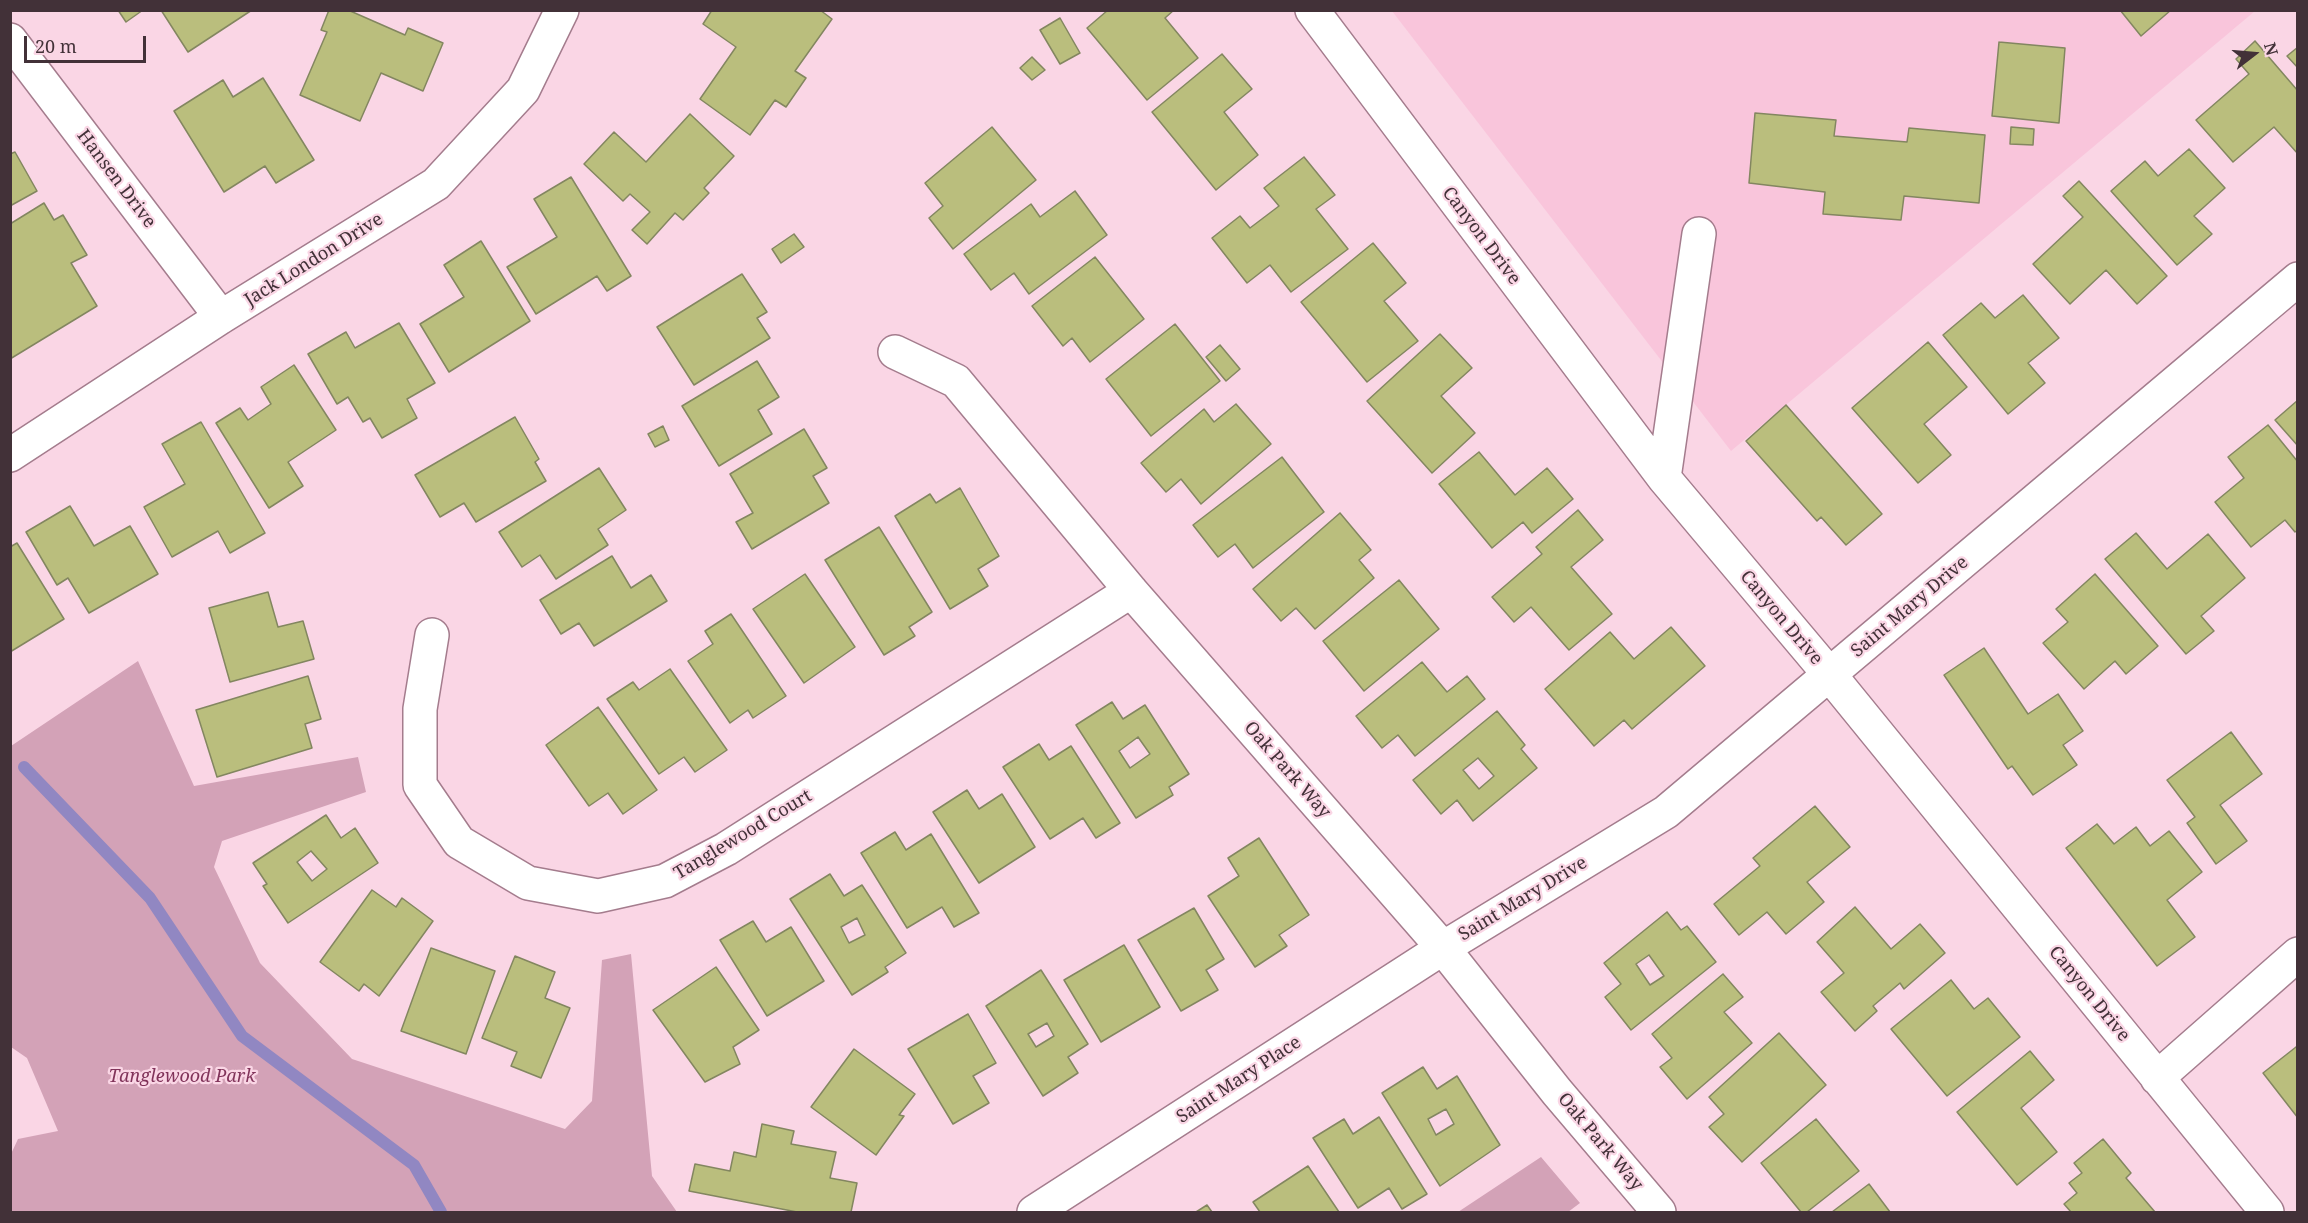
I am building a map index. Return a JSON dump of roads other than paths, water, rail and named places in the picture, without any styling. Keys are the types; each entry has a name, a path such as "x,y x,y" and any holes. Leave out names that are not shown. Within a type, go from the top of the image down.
{"street":[{"name":"Jack London Drive","path":"10,455 221,318 436,184 523,90 562,10"},
{"name":"Canyon Drive","path":"1312,10 1664,478 1829,674 2267,1212"},
{"name":"Hansen Drive","path":"10,40 221,318"},
{"path":"1664,478 1699,234"},
{"name":"Saint Mary Drive","path":"1443,948 1666,812 2298,279"},
{"name":"Oak Park Way","path":"895,352 956,381 1131,591 1443,948 1557,1092 1659,1212"},
{"name":"Tanglewood Court","path":"432,635 420,709 420,785 459,842 528,883 598,896 665,881 726,849 1131,591"},
{"name":"Saint Mary Place","path":"1034,1212 1443,948"},
{"path":"2157,1078 2298,954"}],"waterway":[{"path":"24,767 150,898 242,1036 414,1165 441,1212"}],"park label":[{"name":"Tanglewood Park","path":"182,1077"}]}
